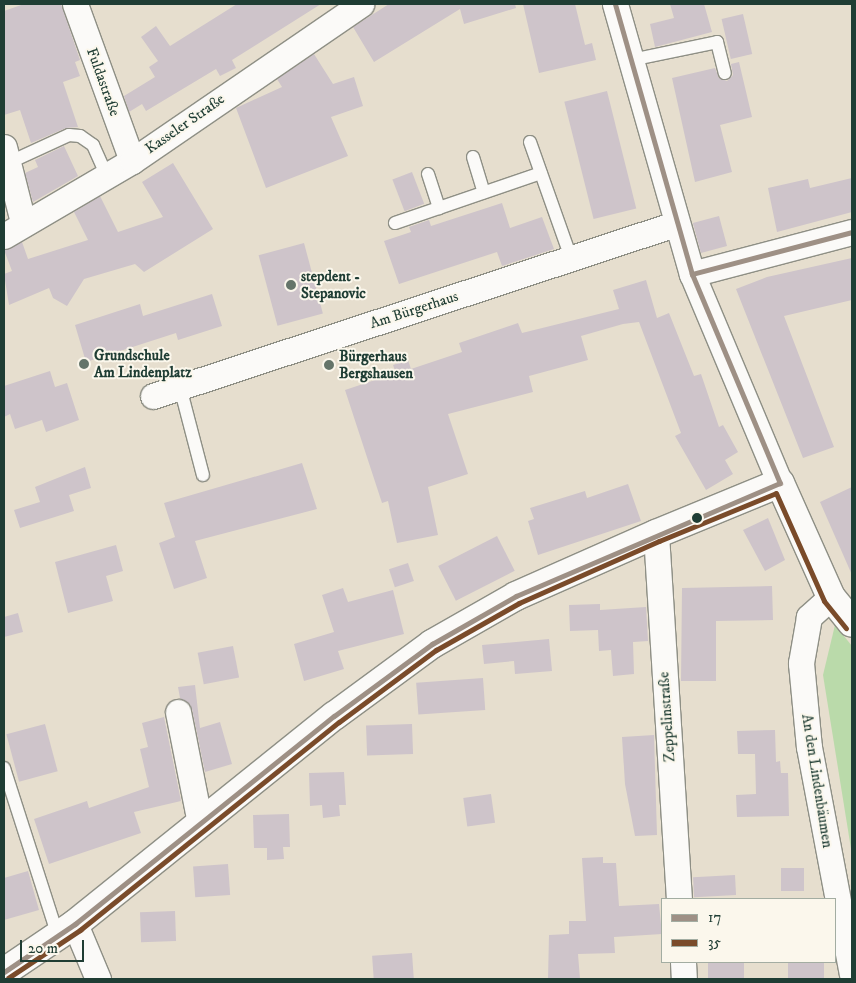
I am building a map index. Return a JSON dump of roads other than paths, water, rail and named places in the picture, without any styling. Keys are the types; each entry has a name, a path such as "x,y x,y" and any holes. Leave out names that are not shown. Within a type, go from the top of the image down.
{"street":[{"name":"Fuldastraße","path":"75,4 132,161"},
{"name":"Kasseler Straße","path":"13,229 132,161 362,4"},
{"path":"615,4 675,224 692,274 780,483 831,597 852,623"},
{"path":"6,155 13,229"},
{"name":"Am Bürgerhaus","path":"153,396 675,224"},
{"path":"692,274 852,232"},
{"path":"4,972 67,930 200,823 432,644 516,596 656,534 780,483"},
{"name":"Zeppelinstraße","path":"656,534 679,898"},
{"name":"An den Lindenbäumen","path":"831,597 809,617 802,663 809,747 852,974"},
{"path":"178,712 200,823"},
{"path":"67,930 98,979"},
{"path":"683,963 684,979"}],"lane":[{"path":"630,60 717,42 725,72"},
{"path":"6,155 68,135 80,136 93,146 106,176"},
{"path":"530,142 571,258"},
{"path":"473,157 484,192"},
{"path":"395,223 541,173"},
{"path":"428,174 439,208"},
{"path":"180,387 203,475"},
{"path":"4,768 67,930"}],"place":[{"name":"stepdent - Stepanovic","path":"291,285"},
{"name":"Grundschule Am Lindenplatz","path":"84,364"},
{"name":"Bürgerhaus Bergshausen","path":"329,365"}]}
